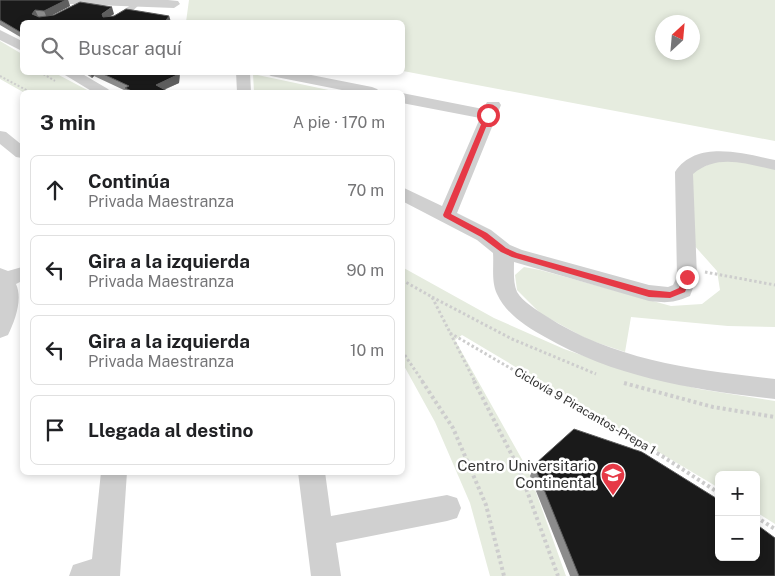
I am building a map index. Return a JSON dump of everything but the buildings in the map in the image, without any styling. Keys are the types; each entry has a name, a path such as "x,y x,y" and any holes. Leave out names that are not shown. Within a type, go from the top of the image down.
{"street":[{"path":"70,5 88,1 174,4"},
{"path":"0,34 20,46"},
{"path":"72,75 99,90"},
{"path":"243,75 244,90"},
{"path":"286,75 362,90"},
{"path":"405,98 490,110 447,215"},
{"path":"0,136 20,151"},
{"path":"405,194 484,235 504,258 511,262 528,260 649,294 670,295 682,290 687,277 685,267 684,172 701,158 716,155 775,164"},
{"path":"504,258 504,280 508,296 531,317 562,337 595,353 629,364 694,380 775,388"},
{"path":"0,330 10,291 7,278"},
{"path":"99,574 114,475"},
{"path":"311,475 326,576"},
{"path":"320,532 447,508"}],"lane":[{"path":"112,20 138,2"}],"path":[{"path":"0,76 26,90"},
{"path":"685,267 752,282 775,285"},
{"path":"405,282 432,297 519,469 558,576"},
{"name":"Ciclovía 9 Piracantos-Prepa 1","path":"450,333 662,456 715,490"},
{"path":"405,356 453,428 486,504 504,576"},
{"path":"760,520 775,530"}],"shaded area":[{"path":"189,0 775,0 775,141 405,71 405,20 186,20"},
{"path":"0,41 20,53 20,75 59,75 87,90 20,90 0,79"},
{"path":"253,75 329,90 254,90"},
{"path":"722,159 775,167 775,327 728,326 631,317 625,352 589,340 541,314 517,290 515,275 524,267 671,306 702,304 720,290 717,271 692,243 693,171"},
{"path":"405,269 494,318 564,349 616,367 699,389 775,401 775,524 760,515 760,471 715,471 715,486 462,335 455,340 528,470 566,576 490,576 470,503 435,422 405,368"}],"place":[{"name":"Centro Universitario Continental","path":"613,496"}],"route":[{"path":"488,115 447,215 484,235 503,250 514,255 649,294 670,295 682,290 687,277"}]}
